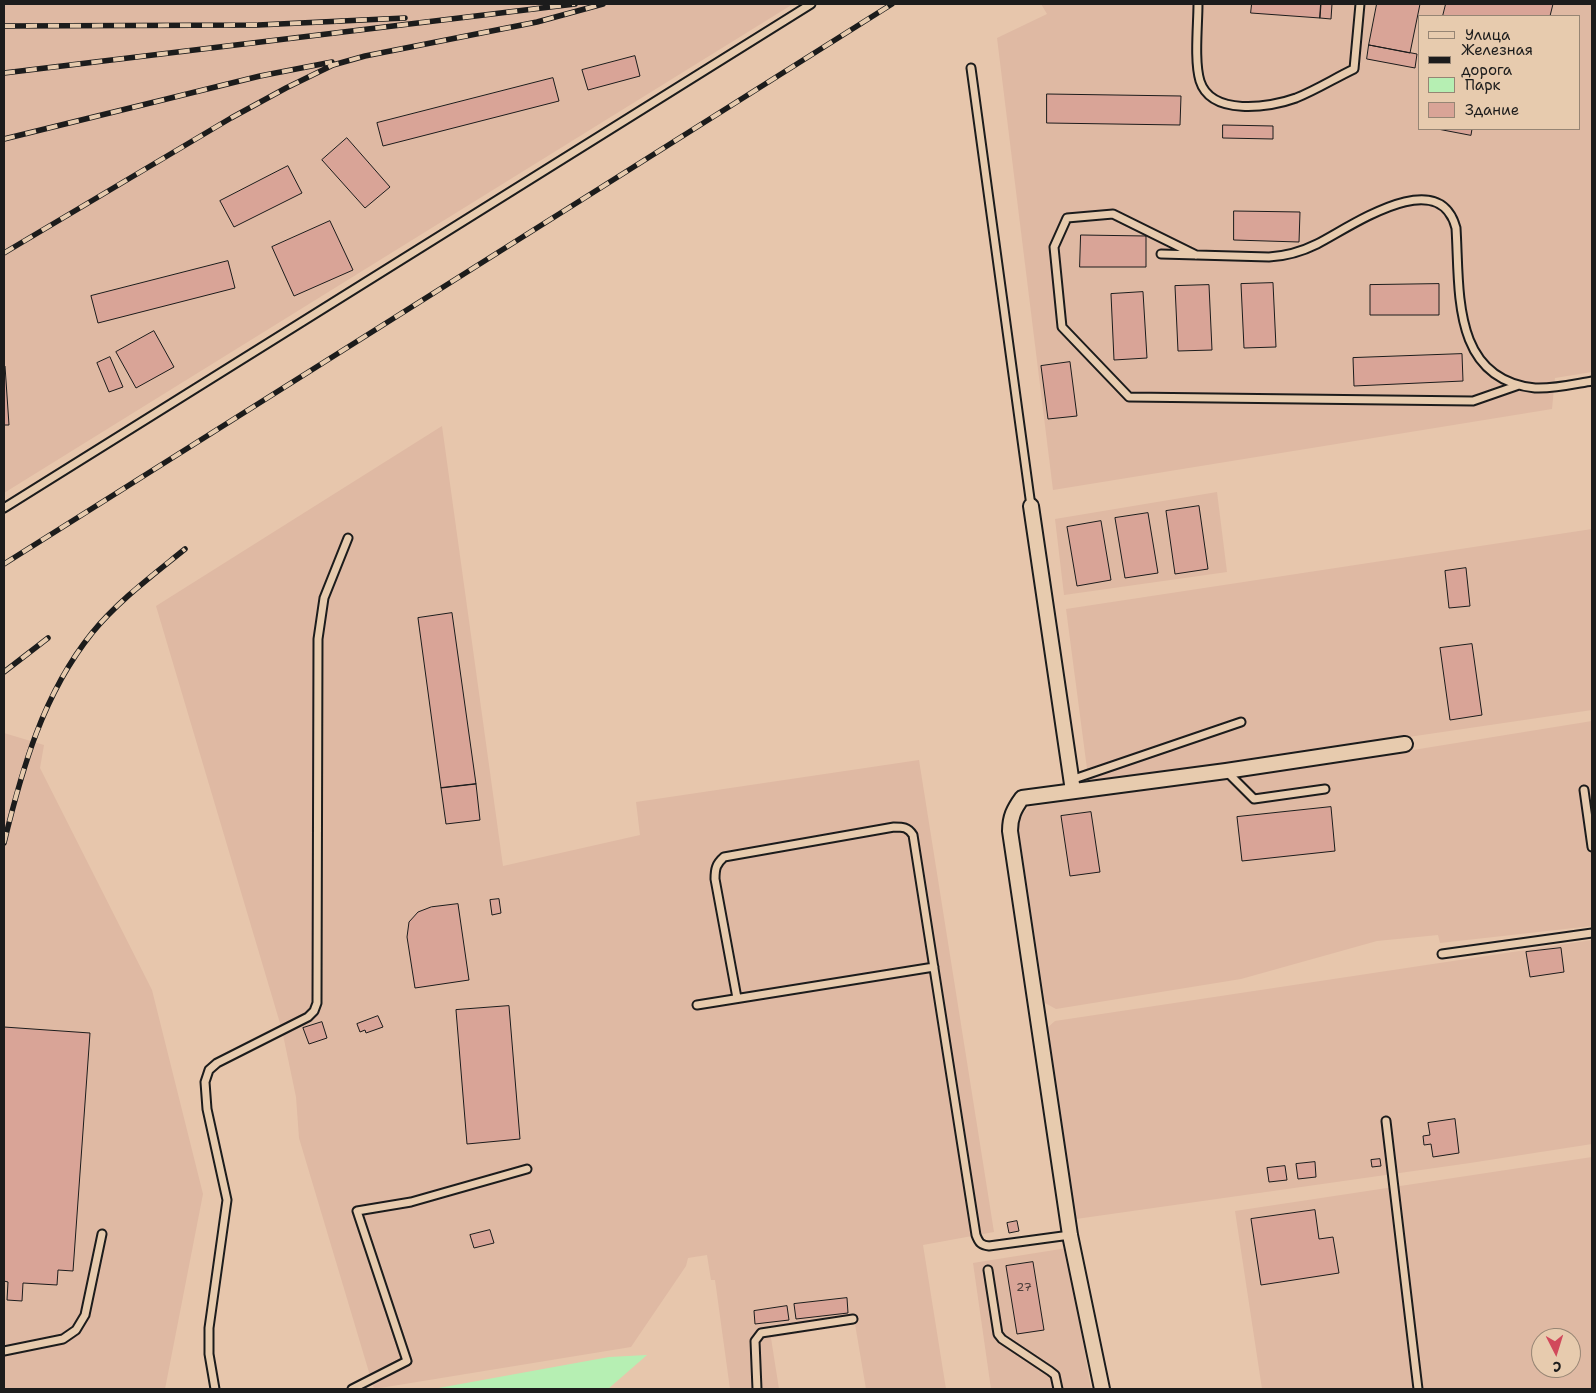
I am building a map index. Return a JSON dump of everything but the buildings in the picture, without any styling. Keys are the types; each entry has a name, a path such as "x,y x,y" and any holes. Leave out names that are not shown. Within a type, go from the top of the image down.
{"street":[{"path":"1031,506 1072,785"},
{"path":"1102,1389 1070,1235 1010,831 1010,819 1014,809 1022,798 1072,785 1226,772 1405,744"}],"lane":[{"path":"4,508 811,4"},
{"path":"1198,4 1198,67 1200,81 1207,94 1229,106 1268,104 1295,98 1354,69 1360,4"},
{"path":"971,68 1031,506"},
{"path":"1161,254 1285,256 1317,244 1377,211 1400,203 1430,201 1446,208 1452,216 1456,228 1462,315 1465,331 1474,352 1485,366 1499,377 1519,385 1536,388 1554,388 1592,381"},
{"path":"1196,254 1112,214 1067,218 1054,247 1062,327 1129,397 1473,401 1519,385"},
{"path":"215,1389 209,1354 209,1328 227,1200 207,1108 205,1082 209,1070 216,1062 308,1017 314,1011 317,1003 318,639 324,598 348,538"},
{"path":"1072,785 1242,722"},
{"path":"1226,772 1254,800 1325,789"},
{"path":"1584,790 1592,848"},
{"path":"737,998 715,879 715,870 718,862 724,857 894,827 904,827 910,830 913,835 978,1242 989,1246 1070,1235"},
{"path":"1442,954 1592,933"},
{"path":"697,1005 934,967"},
{"path":"1386,1121 1418,1389"},
{"path":"352,1389 406,1362 357,1212 411,1202 527,1169"},
{"path":"4,1351 63,1339 76,1330 86,1315 102,1234"},
{"path":"988,1270 998,1334 1002,1339 1050,1371 1054,1375 1058,1389"},
{"path":"757,1389 755,1341 761,1333 853,1318"}],"shaded area":[{"path":"4,4 793,4 4,493"},
{"path":"1041,4 1592,4 1592,372 1555,378 1552,409 1053,490 997,38 1047,14"},
{"path":"442,426 503,866 640,835 636,802 919,760 994,1232 923,1245 946,1389 866,1389 855,1324 771,1338 779,1389 730,1389 715,1280 711,1280 707,1255 688,1258 686,1266 631,1347 374,1389 299,1138 296,1097 282,1030 156,606"},
{"path":"1217,492 1227,572 1064,595 1055,519"},
{"path":"1592,529 1592,710 1089,784 1066,609"},
{"path":"1592,721 1592,926 1440,943 1438,935 1377,941 1241,979 1056,1009 1045,1003 1018,826 1021,815 1029,807 1355,757 1413,750"},
{"path":"4,733 44,745 40,768 152,990 203,1194 165,1389 4,1389"},
{"path":"1592,940 1592,1144 1076,1219 1047,1028 1055,1021"},
{"path":"1592,1157 1592,1389 1262,1389 1235,1211"},
{"path":"1067,1248 1091,1389 991,1389 973,1263"}],"green space":[{"path":"647,1355 608,1389 433,1389 609,1357"}],"railway":[{"path":"4,73 575,4"},
{"path":"4,253 231,118 333,65 365,56 537,22 603,4"},
{"path":"4,564 892,4"},
{"path":"4,26 258,25 405,18"},
{"path":"4,139 260,76 332,62"},
{"path":"4,843 18,788 36,733 60,681 102,621 136,589 185,549"},
{"path":"4,672 48,638"}]}
